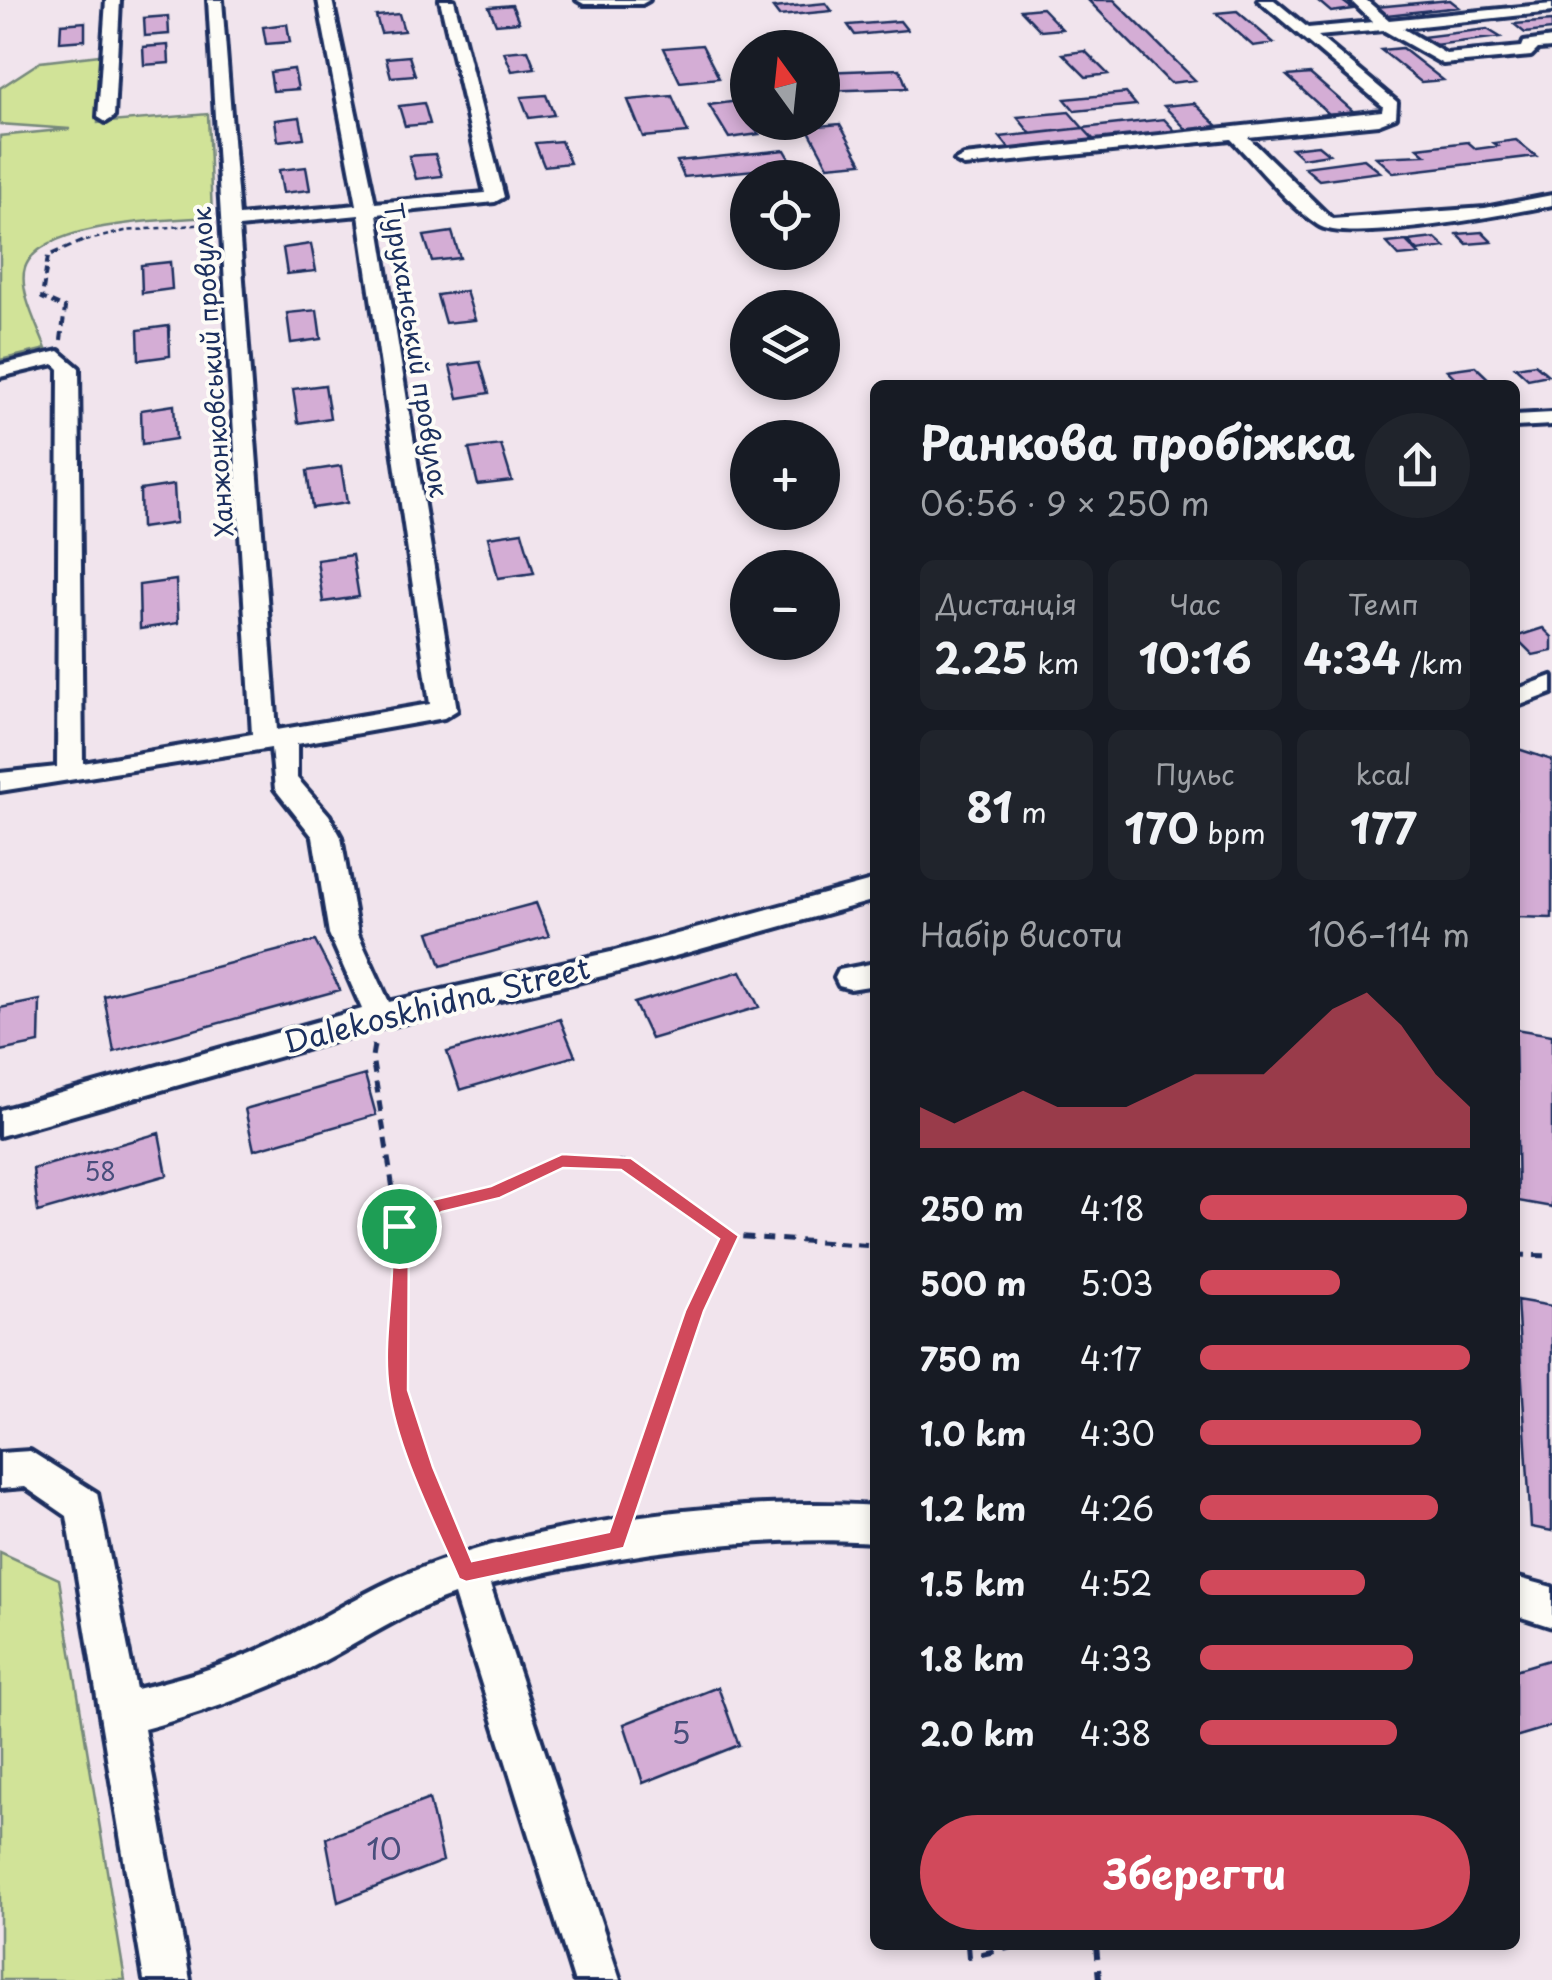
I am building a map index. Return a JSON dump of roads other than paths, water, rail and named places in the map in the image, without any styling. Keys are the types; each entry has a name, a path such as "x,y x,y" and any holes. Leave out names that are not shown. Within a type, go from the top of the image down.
{"street":[{"path":"106,117 113,0"},
{"name":"Ханжонковський провулок","path":"216,0 230,222 275,739 284,785 322,826 329,841 340,925 380,1016"},
{"name":"Туруханський провулок","path":"275,739 444,710 367,209 324,0"},
{"path":"230,222 494,197 447,0"},
{"path":"584,0 642,0"},
{"path":"964,161 1378,119 1390,113 1391,105 1265,0"},
{"path":"1357,0 1386,25 1443,60 1530,51 1529,45"},
{"path":"1467,0 1529,45 1552,43"},
{"path":"1305,33 1552,8"},
{"path":"1234,132 1326,223 1344,227 1486,213 1552,200"},
{"path":"0,370 59,357 69,368 70,774"},
{"path":"1520,421 1552,419"},
{"path":"1520,697 1552,684"},
{"path":"0,782 275,739"},
{"name":"Dalekoskhidna Street","path":"0,1123 380,1016 610,963 870,891"},
{"path":"0,1471 30,1469 84,1506 167,1980"},
{"path":"120,1714 192,1696 283,1660 421,1587 466,1572 617,1540 799,1519 870,1524"},
{"path":"466,1572 597,1980"},
{"path":"1520,1597 1552,1606"}]}
